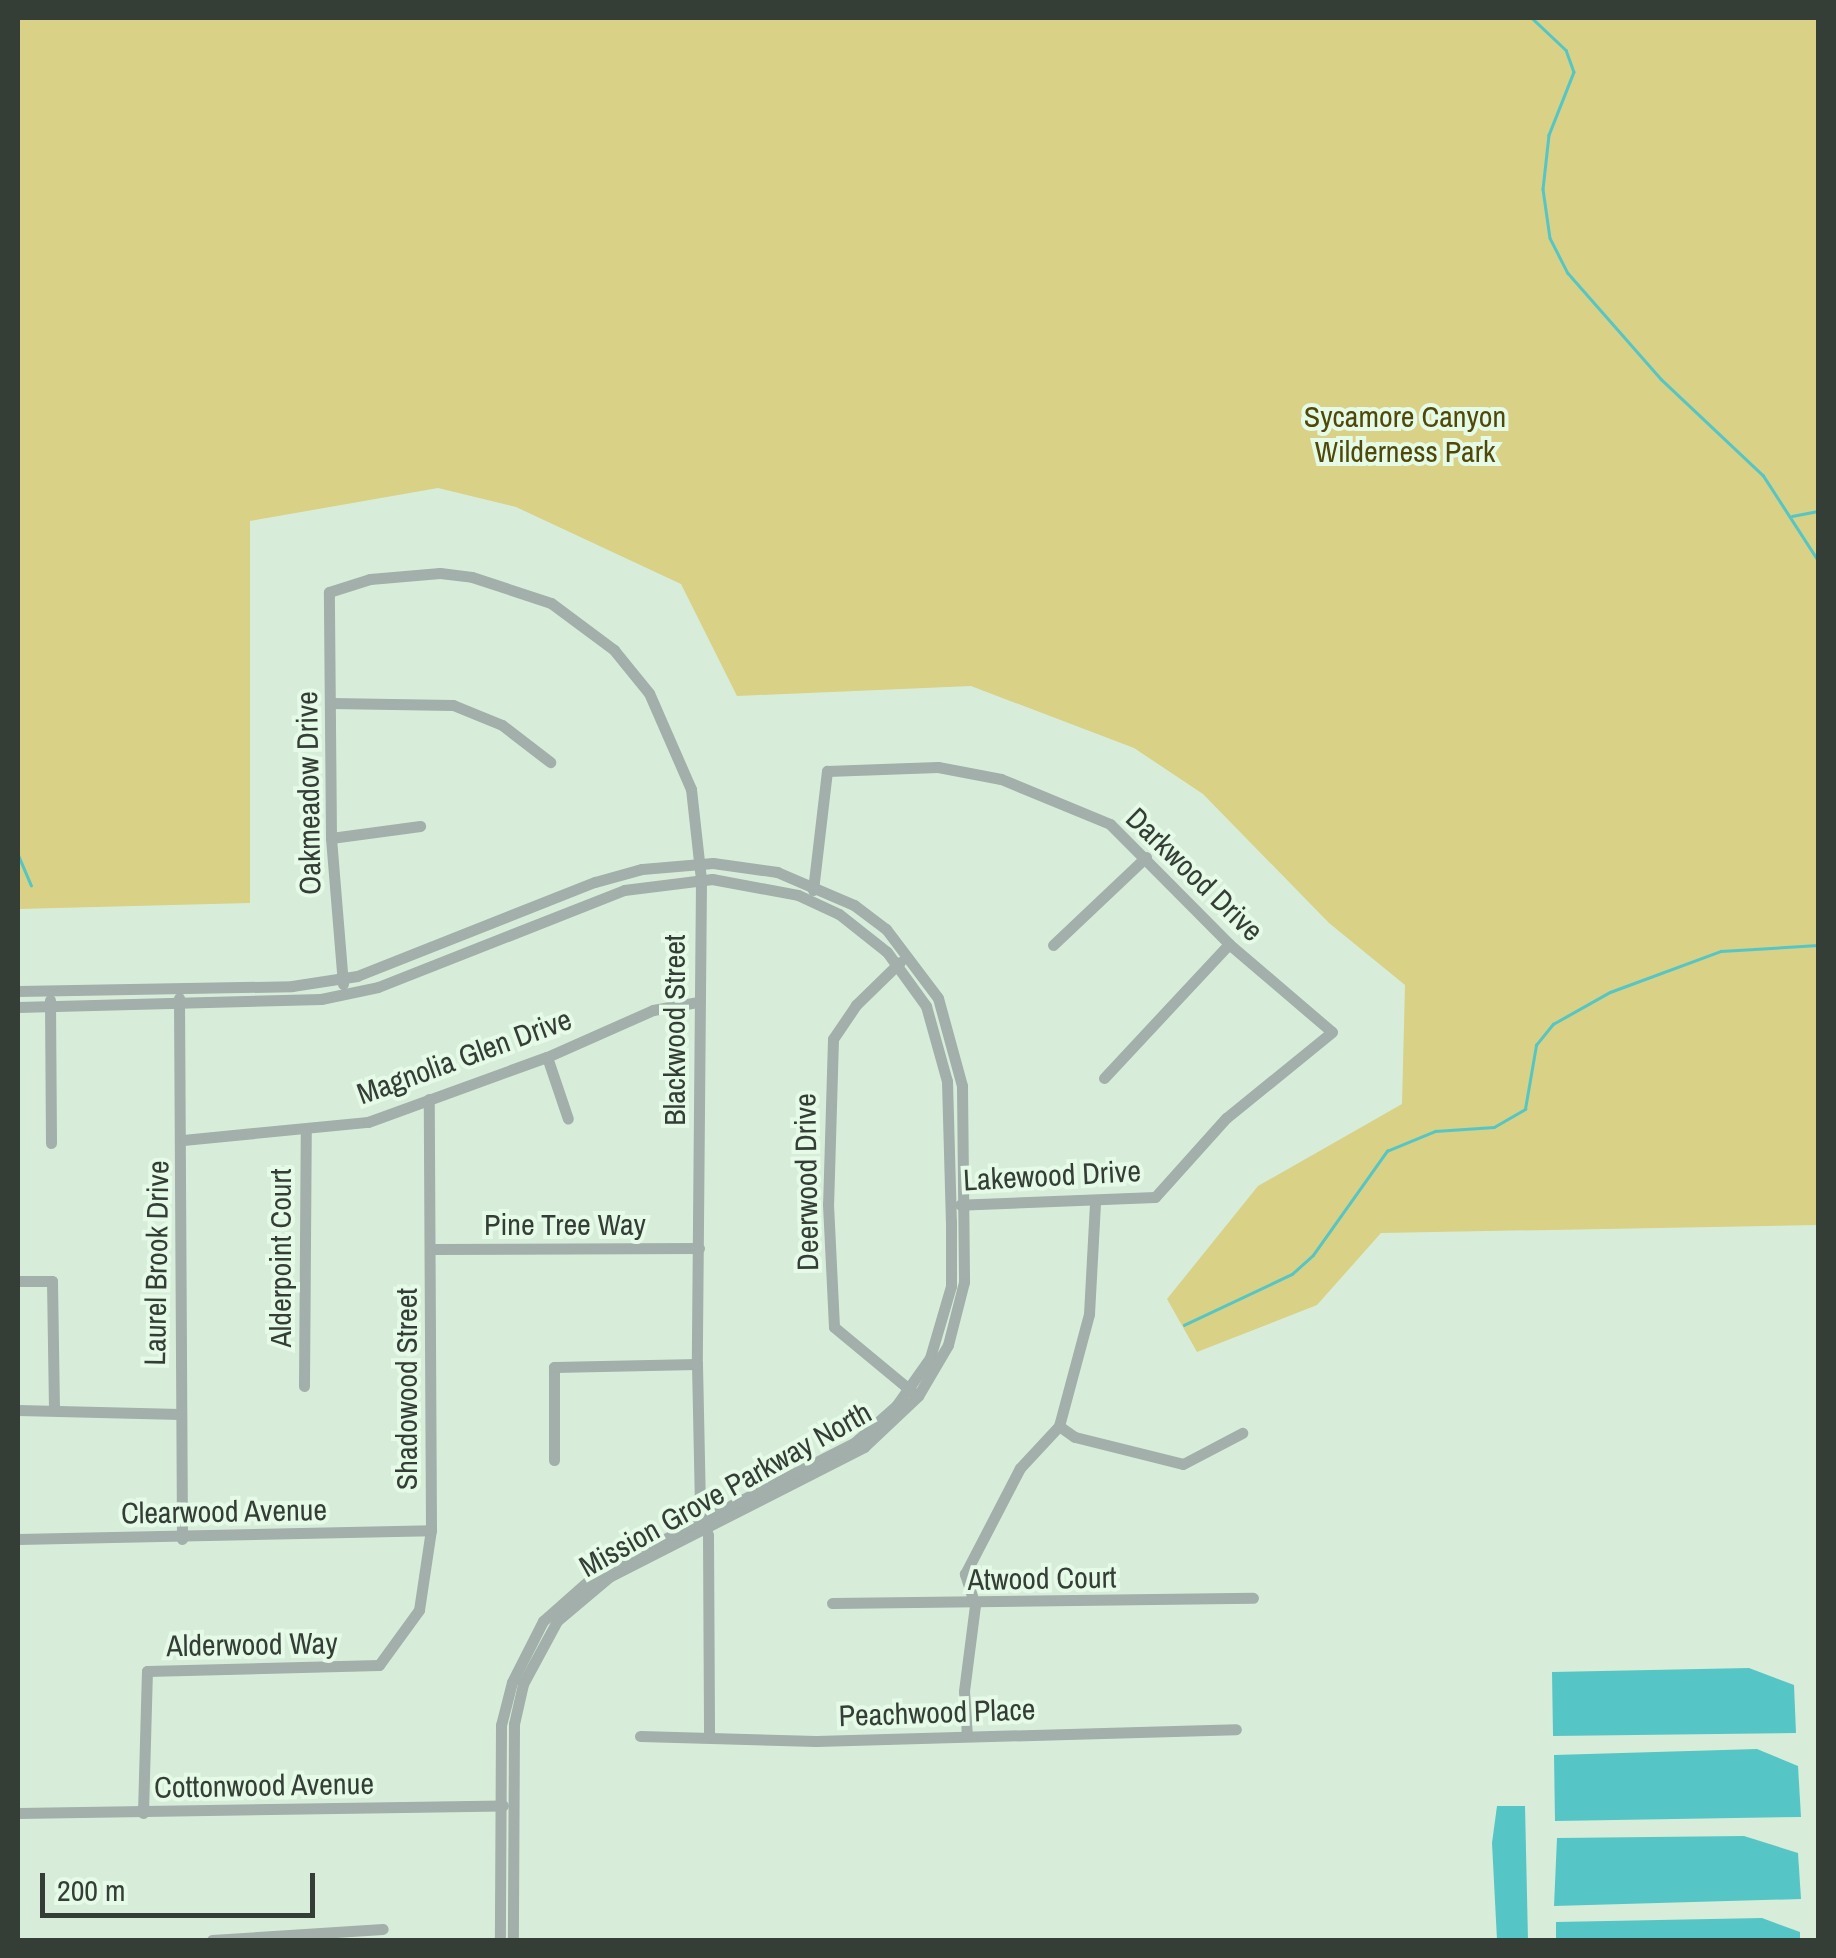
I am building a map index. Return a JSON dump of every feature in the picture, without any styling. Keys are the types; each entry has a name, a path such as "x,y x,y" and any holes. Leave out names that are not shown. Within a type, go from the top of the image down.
{"street":[{"name":"Blackwood Street","path":"330,592 412,574 472,577 526,593 575,618 614,650 664,715 691,789 701,880 697,1364 708,1737"},
{"name":"Oakmeadow Drive","path":"330,592 331,838 341,979 347,992"},
{"path":"331,704 454,705 502,725 550,762"},
{"name":"Darkwood Drive","path":"812,893 827,771 938,767 1001,780 1110,824 1230,944 1332,1032"},
{"path":"331,838 420,826"},
{"path":"1052,945 1146,857"},
{"name":"Mission Grove Parkway North","path":"18,990 178,988 341,979 595,882 642,868 700,864 776,872 812,893 871,917 938,998 959,1063 956,1205 947,1311 914,1393 854,1443 609,1577 557,1622 517,1706 506,1805 500,1940"},
{"name":"Mission Grove Parkway North","path":"18,1007 298,1002 378,987 624,890 701,880 744,882 812,893"},
{"path":"1104,1078 1230,944"},
{"name":"Deerwood Drive","path":"903,960 856,1005 833,1040 828,1204 834,1326 914,1393"},
{"name":"Laurel Brook Drive","path":"178,988 183,1140 182,1539"},
{"path":"50,990 50,1143"},
{"name":"Magnolia Glen Drive","path":"183,1140 368,1122 547,1057 653,1010 698,1002"},
{"name":"Lakewood Drive","path":"956,1205 1095,1203 1155,1197 1226,1118 1332,1032"},
{"path":"547,1057 568,1119"},
{"name":"Shadowood Street","path":"379,1665 420,1610 431,1530 429,1099"},
{"name":"Alderpoint Court","path":"304,1386 306,1130"},
{"path":"967,1736 964,1692 975,1605 965,1574 991,1516 1020,1468 1059,1426 1089,1314 1095,1203"},
{"name":"Pine Tree Way","path":"431,1249 699,1248"},
{"path":"18,1282 52,1281 54,1410"},
{"path":"554,1460 554,1366 697,1364"},
{"path":"18,1410 180,1414"},
{"path":"1059,1426 1075,1438 1183,1464 1242,1433"},
{"name":"Clearwood Avenue","path":"18,1538 182,1539 431,1530"},
{"name":"Atwood Court","path":"832,1602 975,1605 1252,1598"},
{"name":"Alderwood Way","path":"143,1812 147,1671 379,1665"},
{"name":"Peachwood Place","path":"640,1736 967,1736 1236,1730"},
{"name":"Mission Grove Parkway North","path":"506,1805 513,1940"},
{"name":"Cottonwood Avenue","path":"18,1812 506,1805"},
{"path":"212,1940 383,1929"}],"green space":[{"name":"Sycamore Canyon Wilderness Park","path":"18,18 1818,18 1818,1225 1381,1233 1317,1305 1197,1352 1167,1299 1258,1186 1402,1104 1405,985 1329,923 1203,794 1134,748 971,686 737,696 681,584 516,507 438,488 250,521 250,903 18,909"}],"water":[{"path":"1749,1668 1794,1685 1796,1733 1553,1736 1552,1672"},
{"path":"1757,1749 1798,1766 1801,1817 1555,1821 1554,1755"},
{"path":"1497,1806 1525,1806 1528,1940 1497,1940 1492,1843"},
{"path":"1744,1836 1798,1853 1801,1899 1554,1906 1557,1838"},
{"path":"1762,1918 1800,1932 1800,1940 1556,1940 1556,1922"}],"waterway":[{"path":"1532,18 1566,50 1574,72 1549,135 1543,189 1550,238 1568,273 1661,379 1763,475 1818,560"},
{"path":"1792,516 1818,511"},
{"path":"18,854 31,885"},
{"path":"1184,1325 1292,1274 1313,1255 1387,1151 1435,1131 1494,1127 1525,1109 1536,1045 1553,1024 1610,992 1721,951 1818,945"}]}
